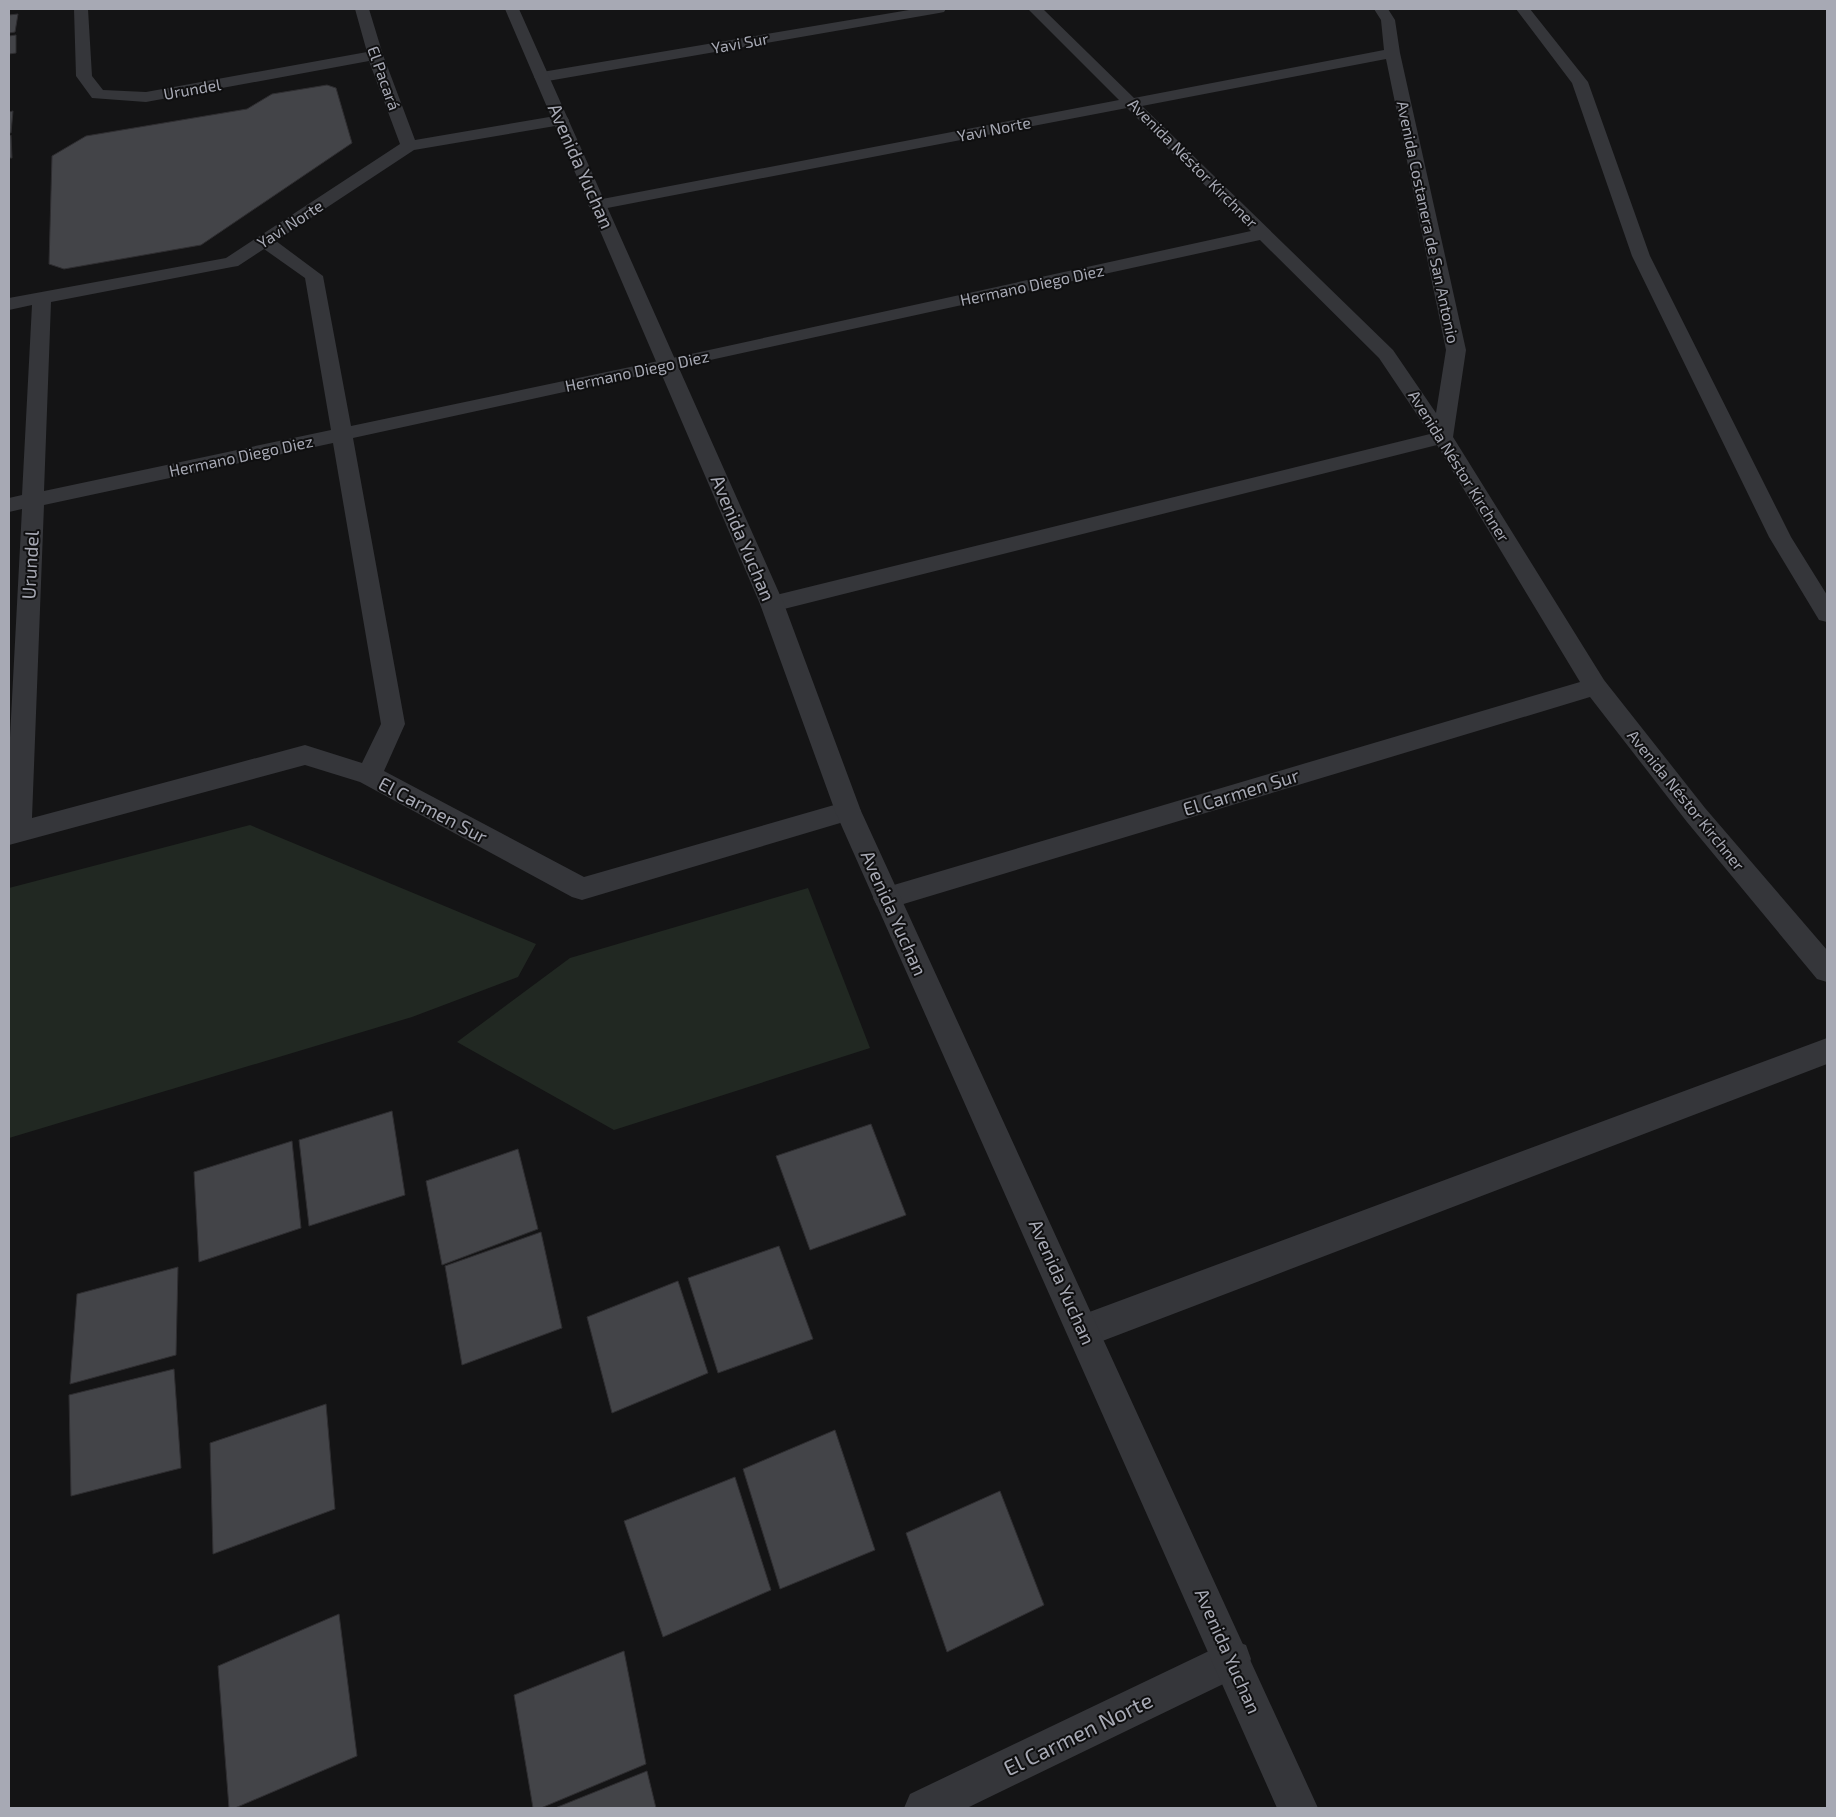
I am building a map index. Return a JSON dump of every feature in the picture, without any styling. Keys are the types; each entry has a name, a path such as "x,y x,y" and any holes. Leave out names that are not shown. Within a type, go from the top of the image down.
{"street":[{"name":"Urundel","path":"81,9 84,76 98,95 146,97 375,55"},
{"name":"El Pacará","path":"362,9 375,55 409,146"},
{"name":"Avenida Yuchan","path":"512,9 772,604 848,811 1298,1808"},
{"name":"Yavi Sur","path":"542,77 939,9"},
{"name":"Avenida Néstor Kirchner","path":"1035,9 1386,354 1443,437 1595,686 1696,815 1827,970"},
{"name":"Avenida Costanera de San Antonio","path":"1381,9 1388,20 1392,53 1456,350 1443,437"},
{"path":"1524,9 1580,82 1641,256 1780,537 1827,614"},
{"name":"Yavi Norte","path":"597,205 1392,53"},
{"name":"Yavi Norte","path":"9,304 232,262 409,146 561,120"},
{"name":"Hermano Diego Diez","path":"9,505 668,365 1264,234"},
{"path":"265,241 314,276 393,724 368,776"},
{"name":"Urundel","path":"14,834 33,500 42,298"},
{"path":"772,604 1443,437"},
{"name":"El Carmen Sur","path":"887,898 1595,686"},
{"name":"El Carmen Sur","path":"14,834 305,755 368,776 582,889 848,811"},
{"path":"1084,1331 1827,1051"},
{"name":"El Carmen Norte","path":"924,1808 1232,1659"}],"shaded area":[{"path":"250,825 536,944 518,977 412,1017 9,1138 9,888"},
{"path":"808,888 870,1048 614,1130 457,1042 570,958"}],"building":[{"path":"18,14 15,32 9,33 9,15"},
{"path":"16,35 16,53 9,54 9,36"},
{"path":"327,85 336,88 352,143 201,245 64,269 49,264 52,156 86,136 247,109 272,94"},
{"path":"13,111 11,133 9,133 9,112"},
{"path":"11,135 12,158 9,158 9,136"},
{"path":"392,1111 405,1195 309,1226 299,1140"},
{"path":"871,1124 906,1215 810,1250 776,1156"},
{"path":"292,1141 301,1228 199,1262 194,1172"},
{"path":"518,1149 538,1229 442,1265 426,1181"},
{"path":"541,1232 562,1328 462,1365 445,1266"},
{"path":"779,1246 813,1339 718,1373 688,1278"},
{"path":"178,1267 176,1355 70,1384 77,1294"},
{"path":"678,1281 708,1373 612,1413 587,1317"},
{"path":"174,1369 181,1468 71,1496 69,1395"},
{"path":"326,1404 335,1509 213,1554 210,1443"},
{"path":"835,1430 875,1550 780,1589 743,1469"},
{"path":"735,1477 771,1590 663,1637 624,1521"},
{"path":"1000,1491 1044,1605 947,1652 906,1533"},
{"path":"339,1614 357,1756 235,1808 229,1808 218,1666"},
{"path":"624,1651 646,1764 541,1808 533,1808 514,1695"},
{"path":"647,1771 656,1808 555,1808"}]}
